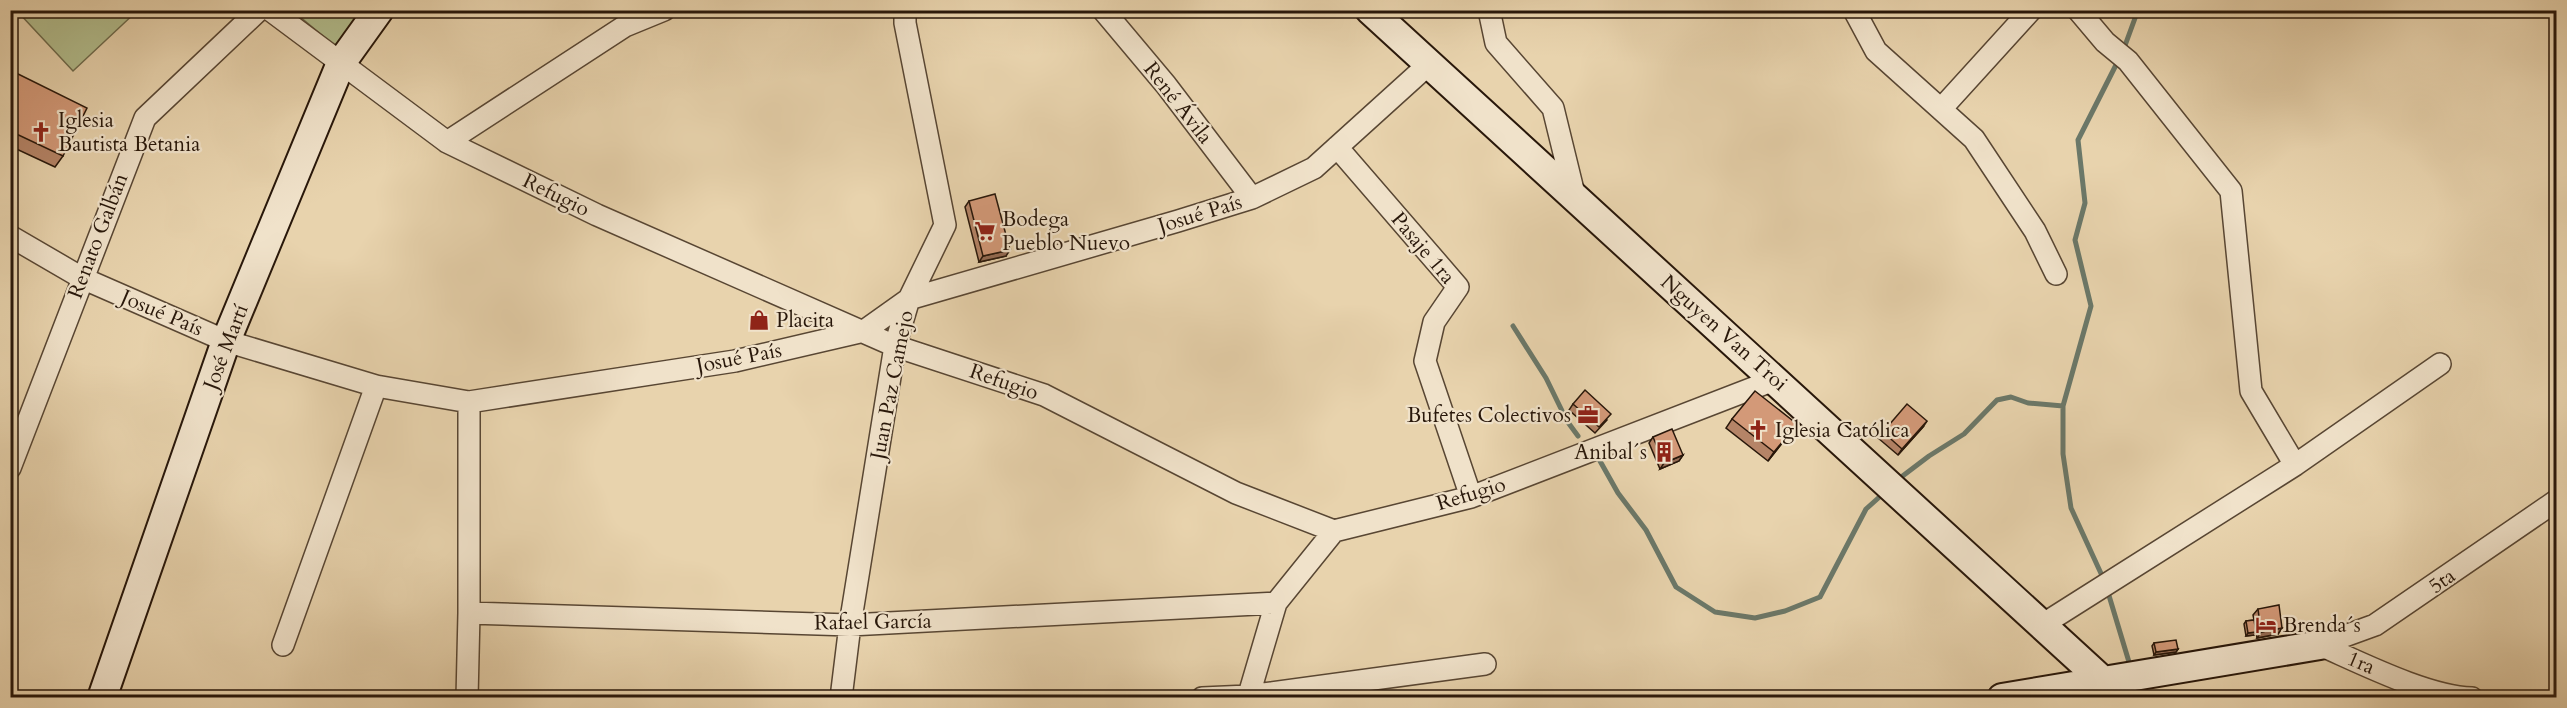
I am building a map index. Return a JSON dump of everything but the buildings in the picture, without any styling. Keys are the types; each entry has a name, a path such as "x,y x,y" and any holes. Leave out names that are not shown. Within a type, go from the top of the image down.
{"street":[{"name":"Renato Galbán","path":"10,468 145,118 259,10"},
{"name":"Refugio","path":"270,10 447,142 597,215 896,346 1044,395 1236,493 1334,531 1471,497 1774,380"},
{"name":"José Martí","path":"102,698 226,341 341,63 379,10"},
{"path":"447,142 625,26 664,10"},
{"name":"Juan Paz Camejo","path":"841,698 850,625 896,346 909,299 945,225 905,23 905,10"},
{"name":"René Ávila","path":"1102,10 1166,86 1252,198"},
{"name":"Nguyen Van Troi","path":"1370,10 2103,681"},
{"path":"1489,10 1496,43 1552,108 1575,198"},
{"path":"1854,10 1876,51 1974,139 2035,231 2056,274"},
{"path":"1941,109 2031,10"},
{"path":"2078,10 2105,42 2128,61 2231,191 2251,391 2295,465"},
{"name":"Josué País","path":"10,236 82,278 226,341 376,386 469,402 735,361 864,331 909,299 1252,198 1314,168 1429,64"},
{"name":"Pasaje 1ra","path":"1337,147 1458,287 1434,322 1425,361 1471,497"},
{"path":"2042,625 2295,465 2440,364"},
{"path":"283,645 376,386"},
{"path":"467,698 470,613 469,402"},
{"name":"5ta","path":"2319,645 2375,625 2556,501"},
{"path":"1248,697 1276,603 1334,531"},
{"name":"Rafael García","path":"470,613 850,625 1276,603"},
{"path":"2002,698 2319,645"},
{"name":"1ra","path":"2319,645 2436,694 2472,698"},
{"path":"1202,698 1248,697 1485,664"}],"green space":[{"path":"20,10 137,11 73,71 18,12"},
{"path":"318,11 363,11 335,46 299,16"}],"waterway":[{"path":"2123,51 2138,10"},
{"path":"1896,481 1929,456 1964,434 1997,400 2011,397 2028,403 2063,406 2091,306 2075,240 2085,203 2078,140 2119,59"},
{"path":"1513,326 1546,378 1567,421 1578,436"},
{"path":"2063,406 2063,454 2071,508 2104,580"},
{"path":"1600,461 1618,493 1646,530 1676,587 1715,612 1755,618 1785,611 1820,597 1866,509 1885,492"},
{"path":"2107,589 2129,662"}],"place":[{"name":"Iglesia Bautista Betania","path":"41,132"},
{"name":"Bodega Pueblo Nuevo","path":"985,231"},
{"name":"Placita","path":"759,320"},
{"name":"Bufetes Colectivos","path":"1588,415"},
{"name":"Iglesia Católica","path":"1758,430"},
{"name":"Anibal´s","path":"1664,452"},
{"name":"Brenda´s","path":"2266,625"}]}
